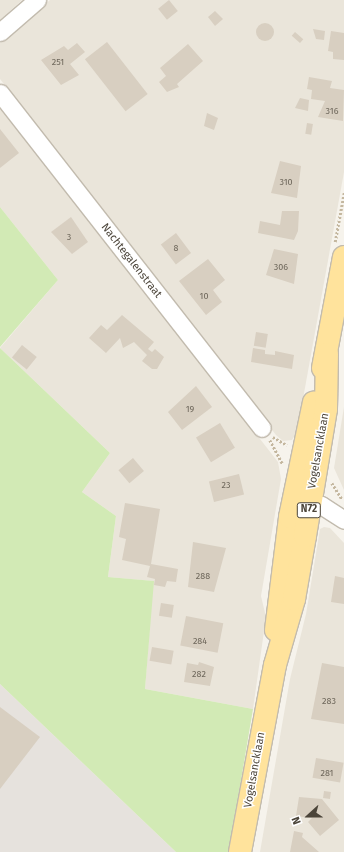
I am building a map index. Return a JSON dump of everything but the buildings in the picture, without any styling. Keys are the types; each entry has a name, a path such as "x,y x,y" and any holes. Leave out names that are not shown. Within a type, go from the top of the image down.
{"main road":[{"name":"Vogelsancklaan","path":"240,852 275,665 277,603 302,500 309,421 327,354 344,257"}],"street":[{"path":"0,32 38,0"},
{"name":"Nachtegalenstraat","path":"0,93 262,428"},
{"path":"302,500 344,520"}],"path":[{"path":"262,428 283,444 290,445"},
{"path":"262,428 285,472"},
{"path":"330,480 344,503"}],"shaded area":[{"path":"0,0 22,0 0,20"},
{"path":"50,0 344,0 344,172 297,432 292,440 283,441 276,435 0,79 0,43"},
{"path":"0,106 278,462 281,479 261,596 266,617 253,709 145,689 153,581 108,577 116,516 82,492 110,453 0,348 58,280 0,207"},
{"path":"344,407 344,490 334,468"},
{"path":"324,527 330,528 344,543 344,852 260,852 290,679 306,614 320,529"},
{"path":"0,684 176,852 0,852"}],"green space":[{"path":"0,207 58,280 0,347"},
{"path":"0,348 110,453 82,492 116,516 108,577 154,581 145,689 253,709 229,852 176,852 0,684"}]}
